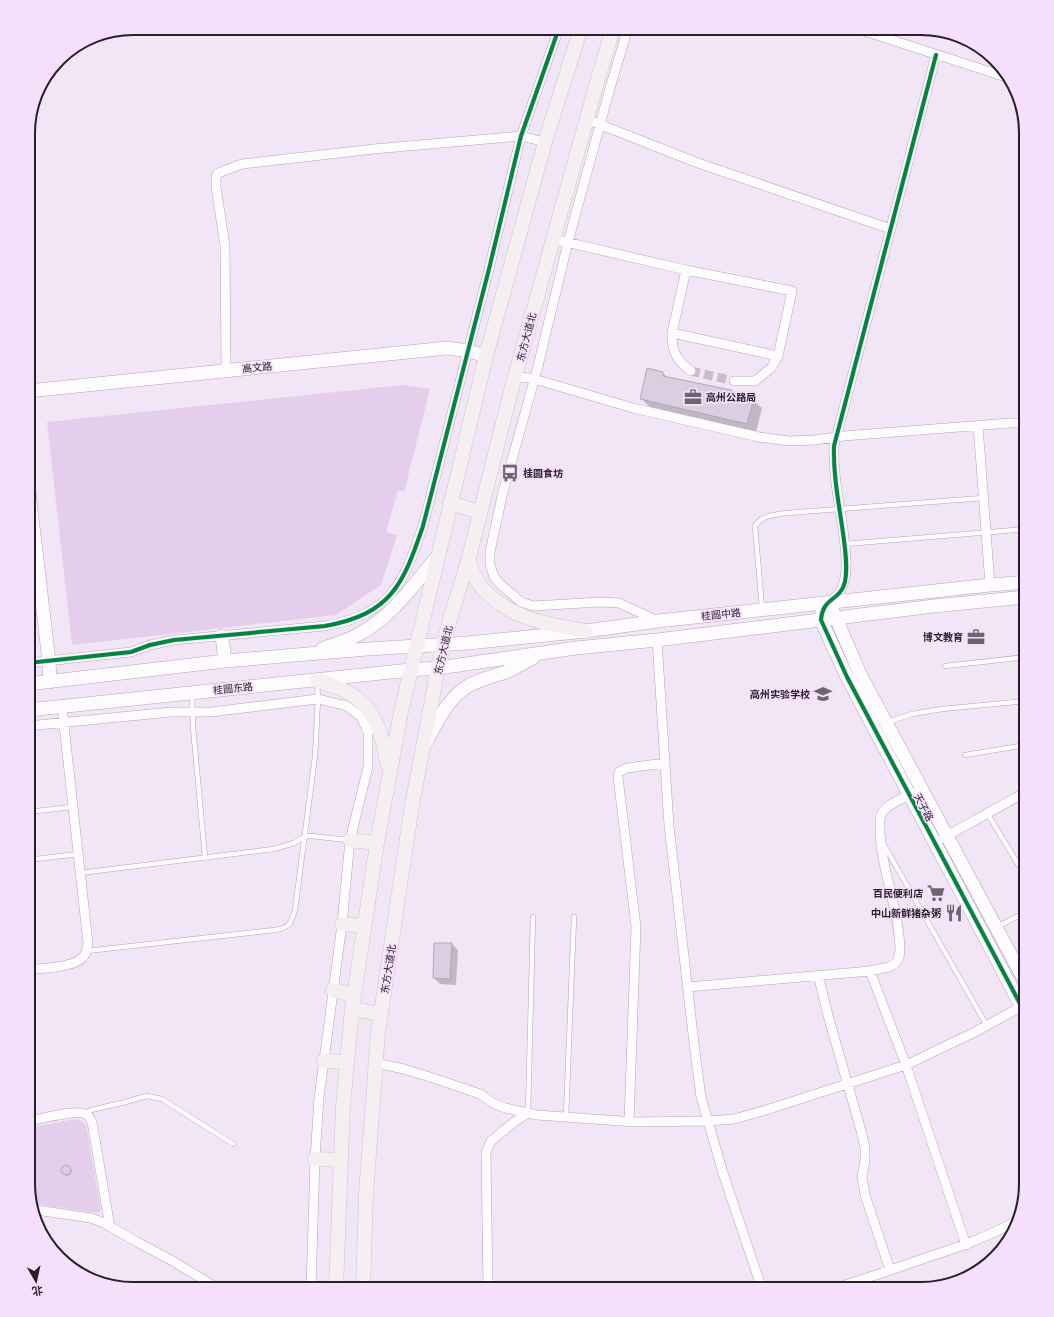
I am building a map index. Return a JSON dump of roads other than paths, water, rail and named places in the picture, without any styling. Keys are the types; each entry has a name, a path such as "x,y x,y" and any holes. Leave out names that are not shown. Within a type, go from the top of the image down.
{"main road":[{"path":"336,1282 342,1106 353,995 363,926 400,712 486,356 545,142 579,35"},
{"name":"东方大道北","path":"363,1282 366,1194 381,1014 412,805 438,668 468,561 515,376 586,119 612,35"},
{"name":"高文路","path":"35,390 447,348 469,350 486,356"},
{"path":"450,503 480,512"},
{"path":"305,654 359,634 381,619 406,596 437,557"},
{"path":"468,561 482,587 499,604 518,615 548,624 586,631"},
{"name":"桂圆中路","path":"416,647 586,631 658,621 1019,583"},
{"path":"35,586 49,661 50,682"},
{"name":"桂圆中路","path":"438,668 542,653 934,606 1019,598"},
{"path":"822,620 822,612 827,603"},
{"name":"天子路","path":"827,603 831,607 861,676 1019,971"},
{"name":"天子路","path":"822,620 847,678 1019,1000"},
{"path":"222,636 225,661"},
{"path":"35,683 225,661 367,649 416,647"},
{"path":"423,747 439,718 451,701 468,686 508,671 542,653"},
{"name":"桂圆东路","path":"35,709 438,668"},
{"path":"317,680 341,689 359,700 372,713 385,749 389,772"},
{"path":"350,840 377,843"},
{"path":"342,924 363,926"},
{"path":"332,990 353,995"},
{"path":"352,1010 381,1014"},
{"path":"324,1060 346,1062"},
{"path":"315,1159 341,1160"}],"street":[{"path":"35,663 131,652 174,640 325,626 344,622 373,610 390,596 401,582 412,559 423,526 469,350 520,136 556,35"},
{"path":"626,35 568,242 534,379 502,496 490,552 490,564 494,577 504,589 521,602 533,606 600,602 619,603 658,621"},
{"path":"876,35 999,75"},
{"path":"827,603 841,592 846,568 845,544 834,446 936,55"},
{"path":"586,119 698,162 891,229"},
{"path":"226,370 225,246 215,181 218,173 242,164 374,149 520,136 545,142"},
{"path":"553,239 686,270 792,291 778,356 771,368 755,381 734,381"},
{"path":"686,270 671,343 676,355 684,366 690,371"},
{"path":"672,333 778,356"},
{"path":"515,376 534,379 633,408 759,437 789,441 978,425 1019,423"},
{"path":"978,425 990,585"},
{"path":"657,640 669,826 701,1097 723,1173 760,1282"},
{"path":"35,725 171,712 192,713 268,706 318,699 347,706 360,717 368,732 368,767 350,840 342,924 332,990 324,1060 315,1159 311,1282"},
{"path":"35,969 75,962 83,958 87,951 88,943 62,707"},
{"path":"629,1122 636,927 618,778 619,772 627,768 665,763"},
{"path":"688,987 870,971 889,967 896,963 899,958 900,950 897,924 880,841 880,816 883,811 922,788"},
{"path":"935,843 1019,796"},
{"path":"870,971 906,1065 966,1245"},
{"path":"818,975 865,1147 865,1160 862,1177 865,1195 890,1270"},
{"path":"376,1063 404,1069 436,1079 480,1094 505,1108 537,1115 629,1122 707,1121 734,1119 754,1114 906,1065 1019,1011"},
{"path":"35,1121 78,1113 86,1114 90,1117 110,1227"},
{"path":"488,1282 486,1152 490,1141 528,1113"},
{"path":"39,1210 91,1218 104,1223 207,1282"},
{"path":"853,1282 966,1245 1010,1224"}],"lane":[{"path":"762,610 755,526 762,518 782,514 840,508 983,498"},
{"path":"845,544 1019,530"},
{"path":"945,666 1019,658"},
{"path":"87,951 275,930 287,927 290,924 295,910 315,756 318,699 317,680"},
{"path":"192,693 192,713 204,857"},
{"path":"874,729 912,714 942,709 1019,702"},
{"path":"965,755 1019,746"},
{"path":"35,811 72,807"},
{"path":"987,814 1019,866"},
{"path":"80,873 274,848 294,843 304,837 311,836 350,840"},
{"path":"880,841 884,845 987,1026"},
{"path":"35,859 78,854"},
{"path":"983,935 1019,916"},
{"path":"528,1113 533,917"},
{"path":"566,1117 574,917"},
{"path":"86,1114 97,1108 139,1098 153,1097 162,1099 233,1144"}],"tunnel":[{"path":"691,371 734,381"}],"place":[{"name":"高州公路局","path":"693,397"},
{"name":"桂圆食坊","path":"510,473"},
{"name":"博文教育","path":"976,637"},
{"name":"高州实验学校","path":"823,694"},
{"name":"百民便利店","path":"936,893"},
{"name":"中山新鲜猪杂粥","path":"954,913"}]}
